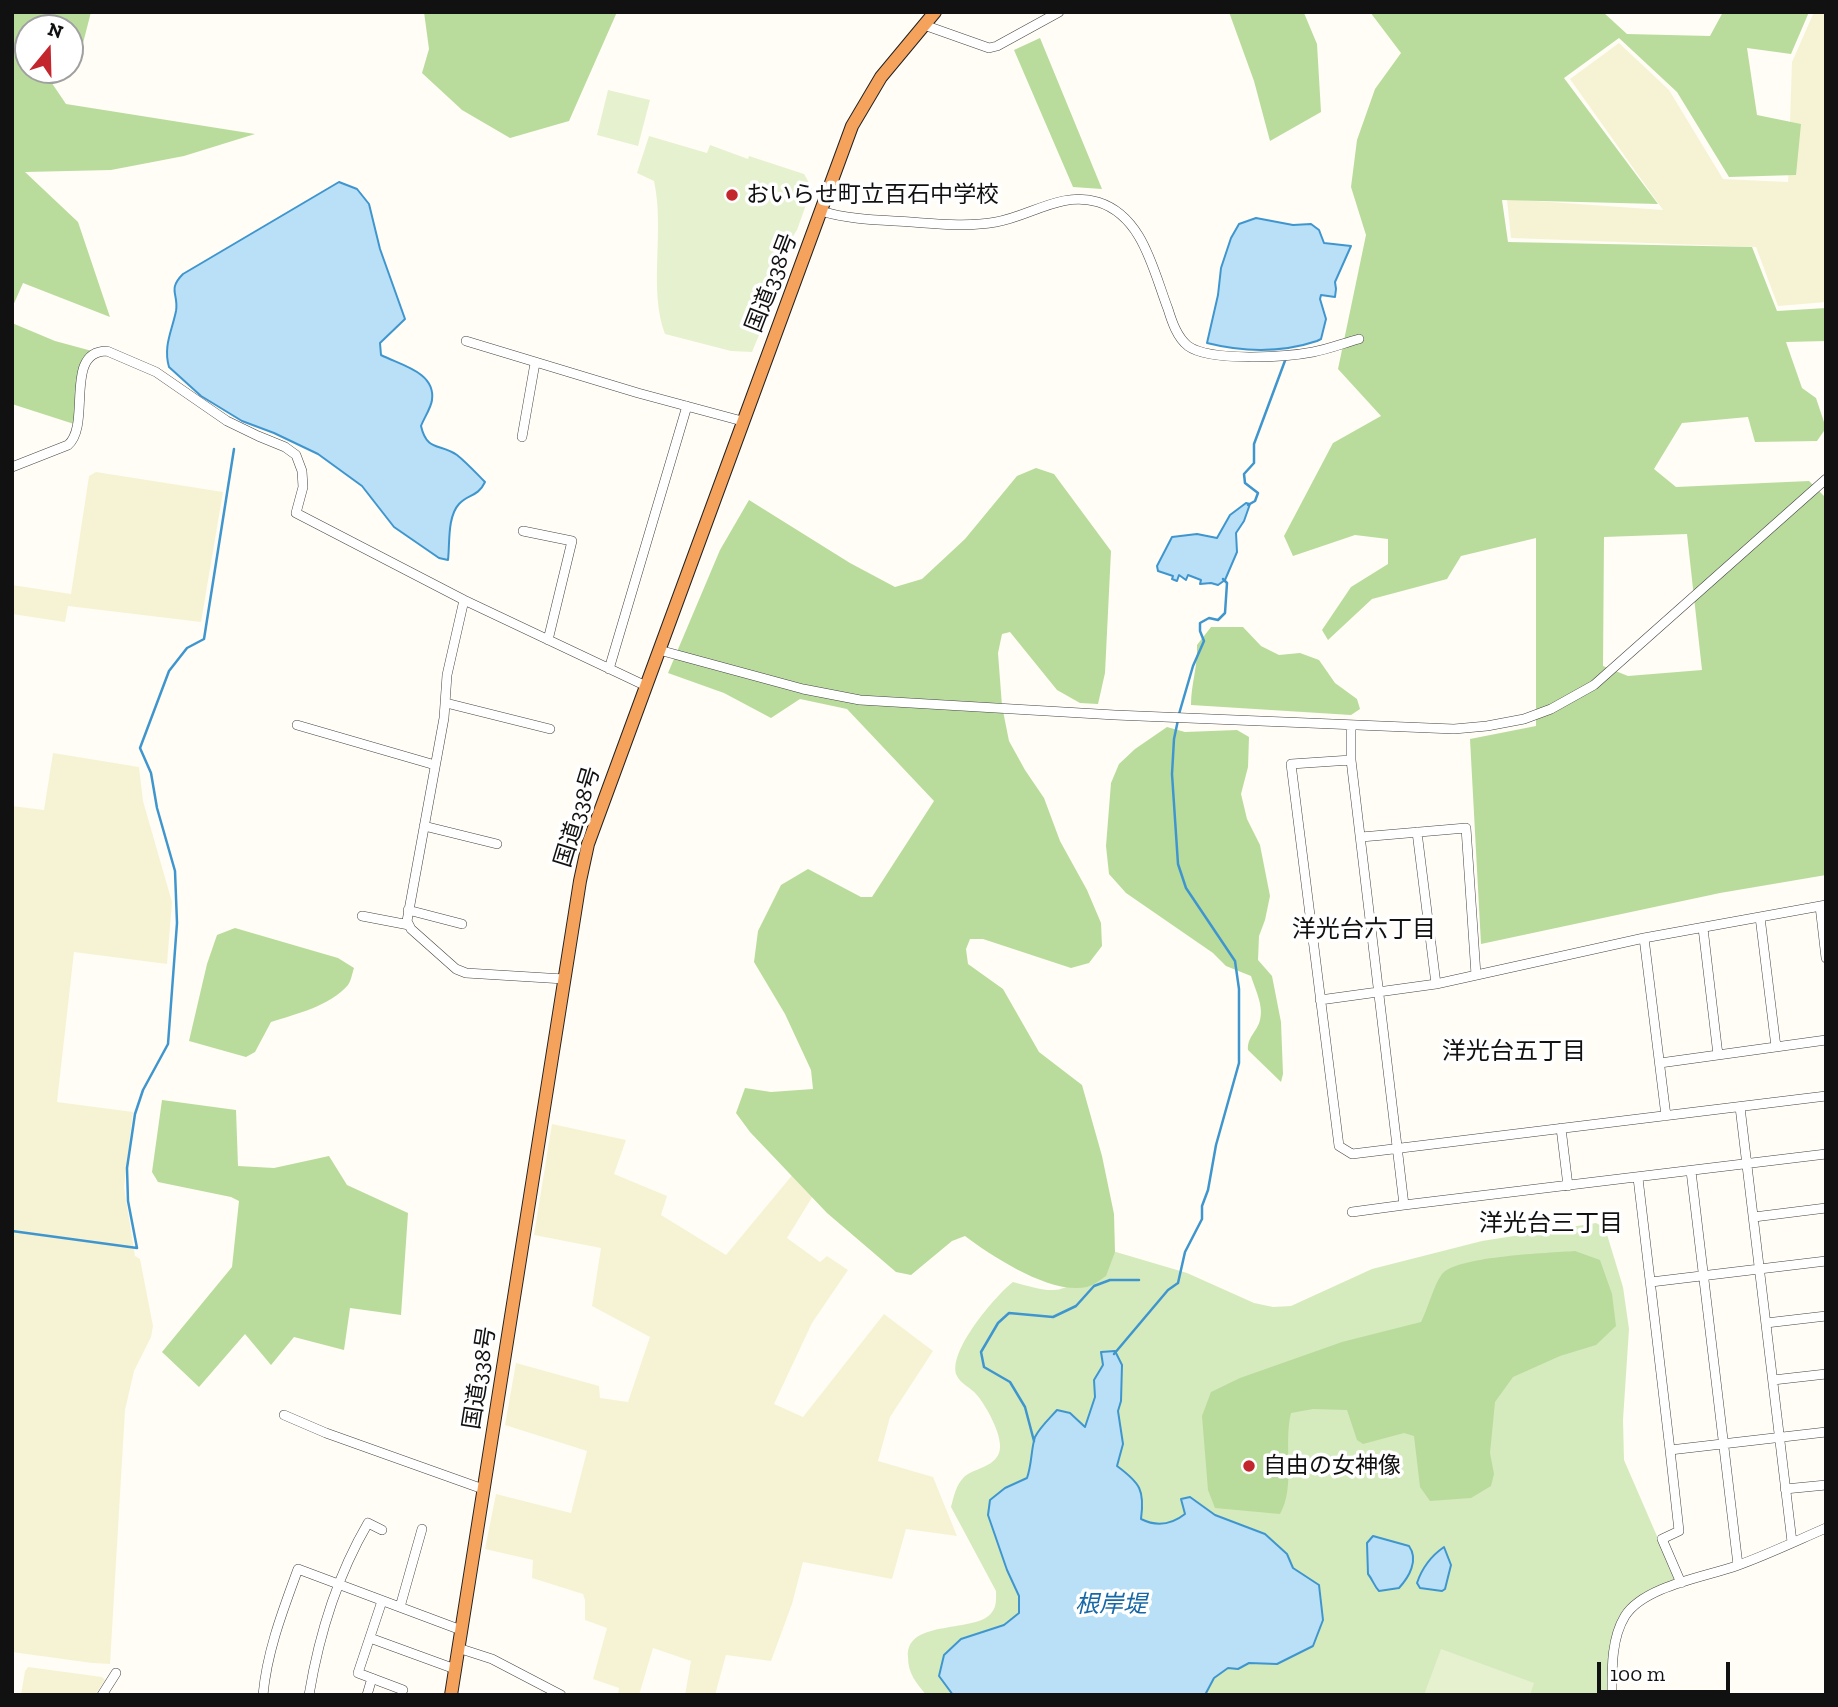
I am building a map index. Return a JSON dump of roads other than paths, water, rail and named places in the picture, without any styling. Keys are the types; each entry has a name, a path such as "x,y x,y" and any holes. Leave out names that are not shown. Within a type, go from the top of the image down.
{"highway":[{"name":"国道338号","path":"451,1695 564,979 588,844 834,172 863,105 881,77 935,12"}],"street":[{"path":"924,24 989,48 1059,12"},
{"path":"821,211 850,218 964,225 1013,218 1058,201 1072,199 1100,203 1122,215 1140,236 1179,337 1194,349 1207,354 1279,356 1317,351 1359,339"},
{"path":"466,341 743,421"},
{"path":"12,467 68,445 74,440 78,427 83,369 89,356 98,351 107,351 156,372 227,421 285,447 296,455 302,471 303,487 296,513 464,600 646,686"},
{"path":"522,437 536,363"},
{"path":"609,668 687,406"},
{"path":"659,650 803,689 860,700 1351,726 1454,729 1486,726 1524,719 1575,697 1594,685 1826,479"},
{"path":"523,531 572,541 548,640"},
{"path":"464,600 447,675 446,703 408,909 409,925 456,969 466,973 564,979"},
{"path":"446,703 550,729"},
{"path":"297,725 435,765"},
{"path":"1351,726 1351,760 1404,1205"},
{"path":"1351,760 1291,764 1339,1146 1352,1154 1826,1096"},
{"path":"424,826 497,844"},
{"path":"1361,837 1466,828 1476,975"},
{"path":"1417,832 1436,984"},
{"path":"1320,1000 1436,984 1644,938 1823,906 1826,958"},
{"path":"408,909 462,924"},
{"path":"362,916 409,925"},
{"path":"1760,917 1776,1047"},
{"path":"1703,928 1718,1055"},
{"path":"1644,938 1666,1116"},
{"path":"1660,1063 1826,1040"},
{"path":"1741,1107 1792,1542"},
{"path":"1561,1128 1568,1186"},
{"path":"1352,1212 1826,1154"},
{"path":"1690,1171 1738,1565"},
{"path":"1638,1178 1679,1531 1662,1539 1681,1583"},
{"path":"1754,1217 1826,1208"},
{"path":"1651,1282 1826,1261"},
{"path":"1766,1323 1826,1315"},
{"path":"1773,1380 1826,1374"},
{"path":"284,1415 326,1433 483,1489"},
{"path":"1670,1450 1826,1432"},
{"path":"1785,1489 1826,1485"},
{"path":"309,1695 317,1651 348,1557 368,1523 382,1530"},
{"path":"1612,1695 1616,1639 1625,1616 1631,1609 1652,1594 1738,1565 1826,1528"},
{"path":"400,1607 422,1529"},
{"path":"263,1695 272,1642 299,1569 461,1630"},
{"path":"383,1601 358,1673 403,1689"},
{"path":"370,1638 455,1669"},
{"path":"458,1648 492,1659 561,1695"},
{"path":"103,1695 116,1673"},
{"path":"367,1695 372,1678"}],"water":[{"path":"339,182 357,189 369,204 380,249 405,319 380,343 381,355 423,376 432,390 432,400 421,426 427,440 457,455 485,482 455,509 448,560 439,558 394,527 362,486 318,454 242,421 201,396 169,367 168,345 177,305 175,288 178,279"},
{"path":"1256,218 1293,225 1311,224 1319,230 1324,243 1351,246 1335,282 1335,297 1321,295 1326,319 1321,339 1290,348 1262,350 1207,343 1221,268 1231,238 1239,224"},
{"path":"1246,503 1250,504 1236,533 1237,552 1225,580 1218,585 1200,584 1201,580 1188,575 1186,580 1179,575 1177,581 1172,579 1173,576 1158,571 1157,566 1172,537 1197,534 1217,538 1230,515"},
{"name":"根岸堤","path":"1115,1351 1122,1365 1121,1401 1118,1411 1123,1444 1117,1466 1131,1477 1139,1488 1142,1501 1141,1519 1158,1524 1174,1521 1185,1514 1181,1499 1190,1497 1215,1515 1265,1534 1287,1554 1293,1568 1319,1585 1323,1620 1313,1646 1277,1664 1249,1663 1238,1669 1228,1668 1214,1678 1205,1695 953,1695 939,1676 944,1655 961,1639 1004,1625 1019,1613 1019,1596 988,1515 990,1500 1005,1488 1027,1478 1035,1437 1057,1410 1070,1413 1085,1427 1095,1397 1094,1380 1103,1365 1101,1352"},
{"path":"1373,1536 1409,1546 1412,1551 1412,1568 1399,1588 1379,1591 1368,1574 1367,1543"},
{"path":"1444,1547 1451,1565 1445,1589 1442,1591 1420,1588 1417,1583 1424,1567"}],"waterway":[{"path":"1248,505 1255,501 1258,493 1245,483 1244,474 1254,463 1254,444 1286,358"},
{"path":"12,1231 137,1248 128,1201 127,1168 135,1114 143,1090 168,1044 177,923 175,871 157,808 151,773 140,748 169,671 187,648 204,639 234,449"},
{"path":"1179,714 1193,666 1204,641 1200,623 1209,618 1218,620 1225,613 1227,583 1223,579"},
{"path":"1114,1354 1168,1290 1178,1283 1185,1252 1202,1219 1202,1206 1208,1190 1216,1145 1239,1063 1239,989 1235,961 1186,888 1178,864 1172,774 1178,720"},
{"path":"1034,1441 1025,1407 1010,1382 984,1367 981,1352 998,1323 1009,1313 1053,1317 1076,1306 1094,1286 1110,1280 1139,1280"}],"place":[{"name":"おいらせ町立百石中学校","path":"732,195"},
{"name":"自由の女神像","path":"1249,1466"}],"district":[{"name":"洋光台六丁目","path":"1364,930"},
{"name":"洋光台五丁目","path":"1514,1052"},
{"name":"洋光台三丁目","path":"1551,1224"}]}
